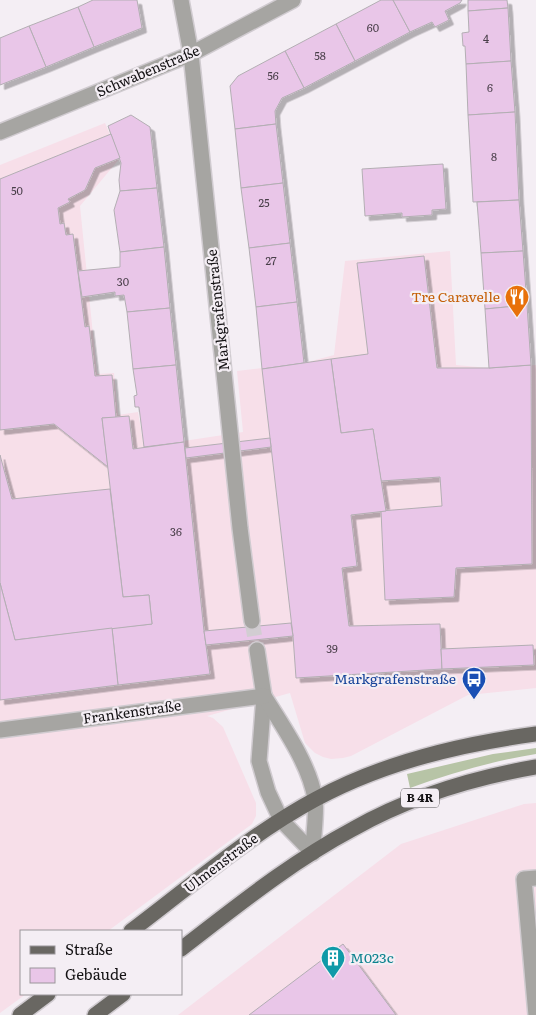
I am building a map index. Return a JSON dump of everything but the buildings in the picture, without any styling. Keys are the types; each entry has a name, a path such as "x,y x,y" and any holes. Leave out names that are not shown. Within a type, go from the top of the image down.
{"main road":[{"path":"315,799 360,778 426,755 479,742 536,734"},
{"name":"B 4R","path":"182,948 254,893 312,853 360,825 428,794 480,778 536,767"},
{"name":"Ulmenstraße","path":"132,930 242,847 315,799"},
{"path":"20,1015 47,995"},
{"path":"95,1015 122,995"}],"street":[{"name":"Markgrafenstraße","path":"181,0 191,54 240,528 252,621"},
{"name":"Schwabenstraße","path":"0,132 191,54 293,0"},
{"path":"257,650 264,696 259,761 274,808 281,820 312,853"},
{"path":"264,696 299,756 315,799 312,853"},
{"name":"Frankenstraße","path":"0,730 264,696"},
{"path":"536,878 524,879 536,1015"}],"shaded area":[{"path":"105,123 120,158 80,206 97,374 114,373 118,415 138,412 144,447 243,432 237,371 304,363 334,355 345,261 450,251 456,365 489,368 536,365 536,688 468,695 351,756 343,758 331,759 323,757 315,753 305,743 290,693 207,716 213,718 223,727 256,803 256,816 252,824 109,930 20,930 20,995 25,995 0,1013 0,165"},
{"path":"536,803 536,1015 178,1015 401,844 524,804"}],"green space":[{"path":"536,748 536,754 472,768 410,788 407,774 493,754"}],"tunnel":[{"path":"252,621 257,650"}],"place":[{"name":"Tre Caravelle","path":"517,318"},
{"name":"Markgrafenstraße","path":"474,700"},
{"name":"M023c","path":"333,979"}]}
